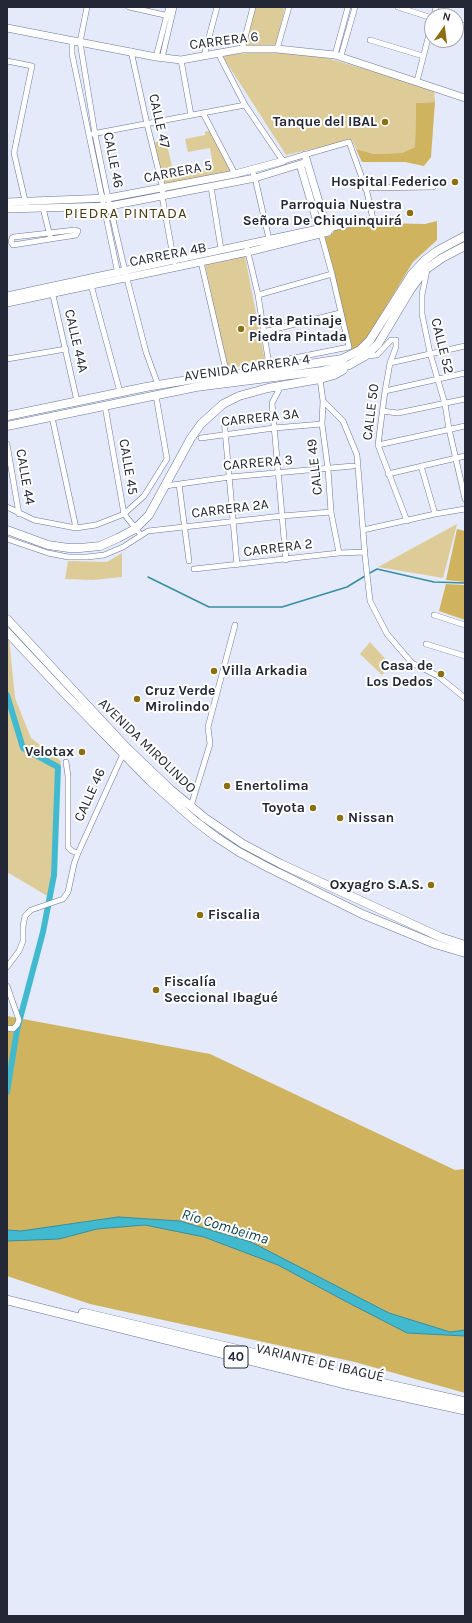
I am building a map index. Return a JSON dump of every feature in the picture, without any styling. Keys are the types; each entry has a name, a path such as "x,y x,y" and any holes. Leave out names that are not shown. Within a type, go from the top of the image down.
{"highway":[{"name":"VARIANTE DE IBAGUÉ","path":"7,1294 151,1330 465,1402"},
{"name":"VARIANTE DE IBAGUÉ","path":"7,1300 341,1382 465,1410"}],"main road":[{"path":"440,254 465,236"},
{"path":"440,254 465,246"},
{"name":"AVENIDA CARRERA 4","path":"7,426 227,382 321,371 349,365 365,356 378,344 411,289 440,254"},
{"name":"AVENIDA CARRERA 4","path":"7,416 120,392 270,367 321,371 352,355 370,340 412,274 425,260 440,254"},
{"path":"7,530 48,545 80,548 109,542 138,532 149,515 191,438 201,424 213,413 224,404 239,396 283,386 321,371"},
{"name":"AVENIDA MIROLINDO","path":"7,619 162,793 195,822 239,852 362,914 435,944 465,953"},
{"name":"AVENIDA MIROLINDO","path":"7,632 96,726 191,806 243,844 281,864 440,936 465,945"}],"street":[{"name":"CALLE 46","path":"88,7 72,54 89,135 107,206 146,352 158,385"},
{"path":"129,7 169,16"},
{"path":"159,57 169,16 169,7"},
{"path":"169,16 174,7"},
{"path":"204,56 217,7"},
{"path":"242,49 254,7"},
{"path":"277,49 288,7"},
{"path":"338,56 355,7"},
{"path":"398,7 424,14"},
{"path":"338,56 346,8"},
{"name":"CARRERA 6","path":"7,28 76,42 181,60 242,49 277,49 338,56 465,98"},
{"path":"370,40 423,56"},
{"name":"CALLE 46","path":"76,42 95,134 105,198"},
{"path":"417,81 425,48"},
{"name":"CALLE 47","path":"131,51 163,192 175,264"},
{"path":"218,53 245,105 283,161"},
{"path":"181,60 191,115"},
{"path":"7,61 32,66 14,153 26,205"},
{"path":"89,135 245,105"},
{"path":"202,113 235,174"},
{"name":"CARRERA 5","path":"7,209 26,205 211,187 255,178 304,161 350,142 365,188"},
{"name":"CARRERA 5","path":"7,202 43,208 107,206 283,161 304,161"},
{"path":"246,244 258,295 270,367 349,347 332,274 325,230 304,161"},
{"path":"252,170 269,239"},
{"path":"211,187 221,250"},
{"path":"365,188 433,187"},
{"name":"CARRERA 4B","path":"175,264 201,262 248,252 325,230 373,219 365,188"},
{"name":"CALLE 46","path":"107,206 118,275"},
{"path":"43,208 48,233 51,238"},
{"name":"CARRERA 4B","path":"7,303 52,290 175,264 246,244 325,230"},
{"path":"78,231 76,235 51,238 13,246 11,242 12,238 14,237 48,233 78,231"},
{"path":"201,262 227,375"},
{"name":"CALLE 52","path":"428,268 421,303 422,314 430,353 445,404 455,458 465,499"},
{"path":"258,295 332,274"},
{"name":"CARRERA 4B","path":"7,296 91,284 118,275"},
{"path":"91,284 120,392"},
{"name":"CALLE 44A","path":"52,290 77,401"},
{"path":"263,332 340,313"},
{"name":"CALLE 50","path":"365,356 377,355 391,340 394,339 397,342 390,363 378,445 407,521"},
{"path":"390,363 465,346"},
{"path":"7,359 66,348"},
{"name":"CALLE 49","path":"321,371 323,401 322,424 328,469 331,512 338,553"},
{"path":"385,392 465,373"},
{"path":"283,386 272,404 286,560"},
{"path":"7,507 34,520 76,528 96,525 124,514 144,496 167,459 156,396"},
{"path":"382,411 398,413 465,399"},
{"path":"323,401 342,420 352,439 357,455 370,600 387,634 412,663 438,676 465,698"},
{"name":"CALLE 45","path":"105,406 124,514 138,532"},
{"path":"52,417 76,528"},
{"path":"224,419 237,565"},
{"name":"CARRERA 3A","path":"201,438 274,428 322,424"},
{"path":"378,445 465,426"},
{"name":"CALLE 44","path":"7,444 19,514"},
{"path":"388,474 465,456"},
{"name":"CARRERA 3","path":"165,486 230,477 353,466"},
{"path":"421,466 435,514"},
{"path":"179,484 186,527 189,561"},
{"path":"363,530 465,509"},
{"name":"CARRERA 2A","path":"7,539 48,552 68,556 87,557 104,555 123,547 138,532 331,512"},
{"name":"CARRERA 2","path":"194,569 286,560 338,553 365,552"},
{"path":"434,615 465,625"},
{"path":"191,806 210,744 208,727 235,625"},
{"path":"426,644 465,656"},
{"name":"CALLE 46","path":"7,966 19,950 23,941 24,916 31,910 64,899 68,892 78,853 124,751"},
{"path":"66,762 68,776 68,847 72,851 78,853"},
{"path":"7,986 19,1020 13,1029 7,1028"}],"shaded area":[{"path":"255,7 285,7 276,46 245,46"},
{"path":"267,51 327,58 434,89 435,102 416,103 415,147 402,153 374,154 356,149 352,140 286,155 223,57 227,55"},
{"path":"435,102 431,157 424,166 405,162 362,162 356,149 374,154 402,153 415,147 416,103"},
{"path":"212,130 235,174 163,189 152,143 166,140 174,175 187,172 187,168 201,165 202,169 213,167 210,148 188,152 185,139 205,135 205,132"},
{"path":"437,221 437,240 413,262 367,338 357,348 352,350 325,237 330,236 335,230 377,223 425,224"},
{"path":"245,256 265,361 227,369 205,264"},
{"path":"457,524 443,578 378,567"},
{"path":"457,529 465,531 465,582 446,580"},
{"path":"122,553 122,577 93,580 65,579 68,561 107,562"},
{"path":"446,584 465,585 465,620 439,611"},
{"path":"7,636 9,638 15,698 31,738 61,761 49,897 7,872"},
{"path":"370,642 391,665 382,675 360,654"},
{"path":"7,1016 210,1054 455,1170 465,1169 465,1393 355,1362 90,1304 7,1276"}],"water":[{"path":"118,1217 180,1221 251,1242 389,1313 450,1332 465,1330 465,1336 407,1333 278,1265 204,1237 145,1225 97,1229 59,1239 7,1241 7,1230 21,1231"}],"waterway":[{"path":"368,574 377,569 434,582 465,583"},
{"path":"148,577 209,607 282,607 347,587 365,576"},
{"path":"7,695 23,748 58,767 54,875 43,932 17,1030 7,1092"}],"place":[{"name":"Tanque del IBAL","path":"385,122"},
{"name":"Hospital Federico","path":"455,182"},
{"name":"Parroquia Nuestra Señora De Chiquinquirá","path":"410,213"},
{"name":"Pista Patinaje Piedra Pintada","path":"241,329"},
{"name":"Villa Arkadia","path":"214,671"},
{"name":"Casa de Los Dedos","path":"441,674"},
{"name":"Cruz Verde Mirolindo","path":"137,699"},
{"name":"Velotax","path":"82,752"},
{"name":"Enertolima","path":"227,786"},
{"name":"Toyota","path":"313,808"},
{"name":"Nissan","path":"340,818"},
{"name":"Oxyagro S.A.S.","path":"431,885"},
{"name":"Fiscalia","path":"200,915"},
{"name":"Fiscalía Seccional Ibagué","path":"156,990"}],"district":[{"name":"PIEDRA PINTADA","path":"126,214"}],"water label":[{"name":"Río Combeima","path":"225,1227"}]}
